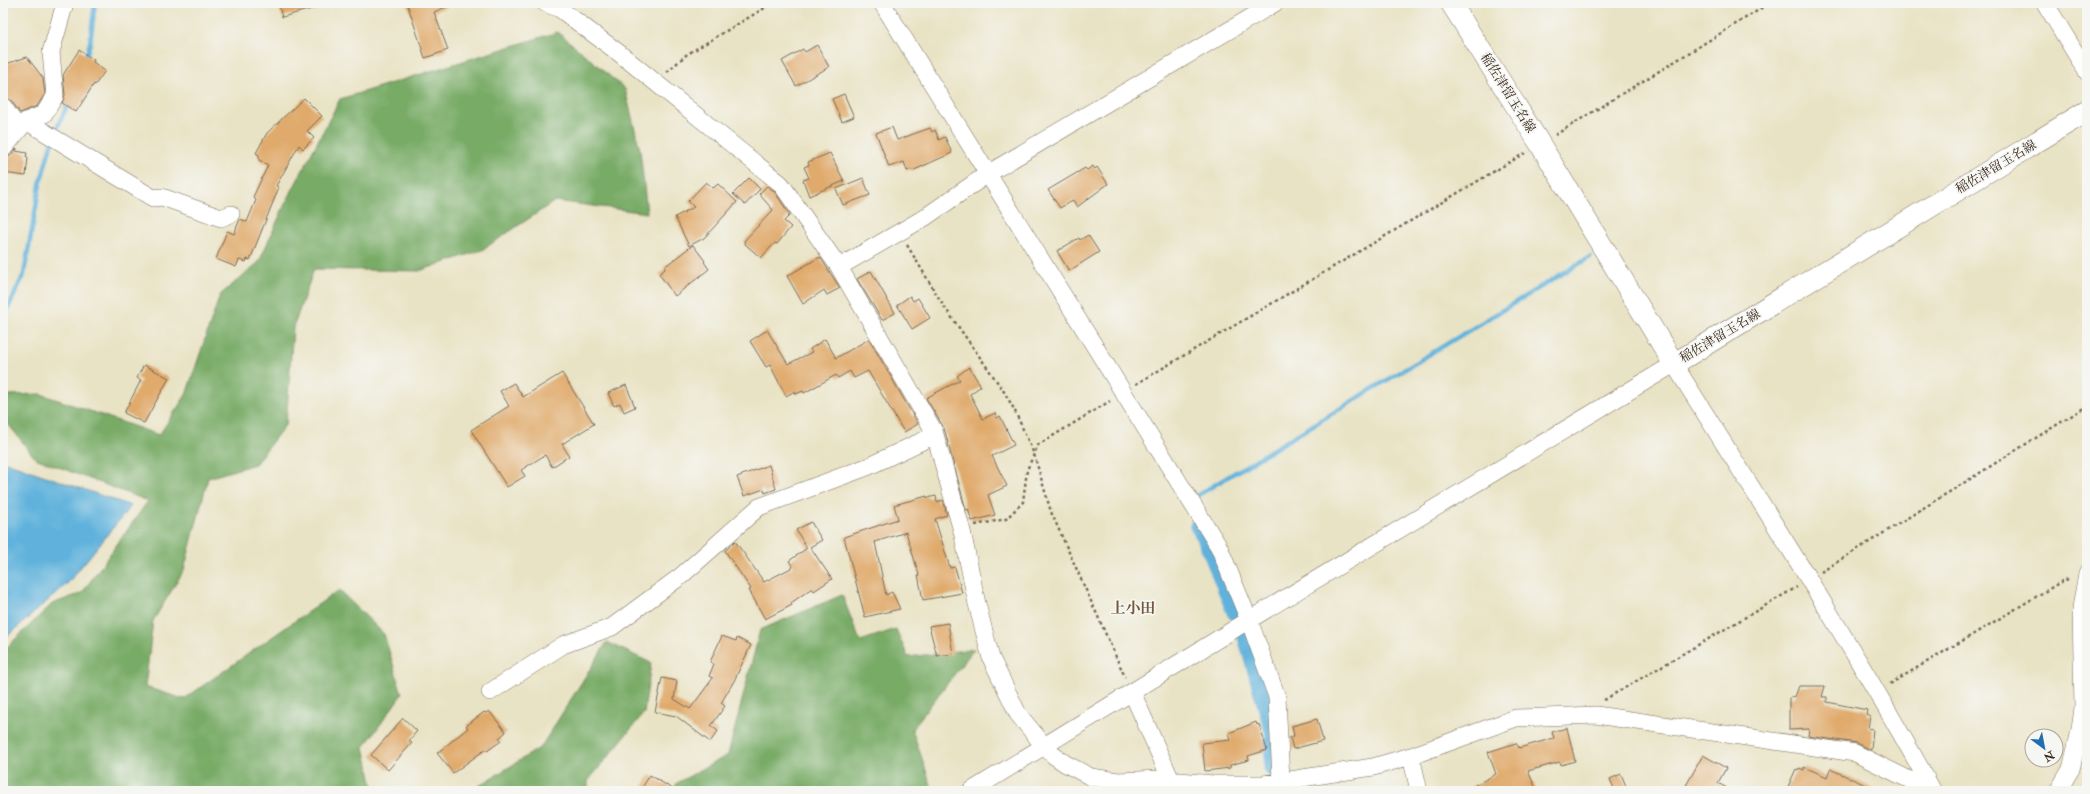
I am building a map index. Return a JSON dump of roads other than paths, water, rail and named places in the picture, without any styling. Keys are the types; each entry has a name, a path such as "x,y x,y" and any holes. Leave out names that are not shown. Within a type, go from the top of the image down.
{"main road":[{"name":"稲佐津留玉名線","path":"1451,3 1540,144 1674,364 2087,112"}],"street":[{"path":"3,149 22,125 44,114 54,96 51,52 65,3"},
{"path":"545,3 560,9 656,82 781,184 839,267 935,435 962,531 977,604 991,658 1018,714 1053,755 1091,777 1118,781 1171,780 1264,787 1281,780 1373,767 1411,756 1516,718 1596,715 1855,753 1932,791"},
{"path":"882,3 989,173 1219,547 1249,620 1278,698 1281,780"},
{"path":"839,267 924,218 989,173 1275,3"},
{"path":"2045,3 2087,72"},
{"path":"3,106 22,125 153,198 162,197 221,218 231,214"},
{"path":"971,791 1045,747 1249,620 1674,364 1809,580 1876,692 1932,791"},
{"path":"490,692 563,645 612,627 681,576 759,507 867,467 935,435"},
{"path":"2058,791 2071,769 2079,735 2083,708 2081,608 2086,574"},
{"path":"1132,692 1171,780"},
{"path":"1411,756 1419,791"}],"water":[{"path":"3,461 131,506 67,584 3,640"}],"waterway":[{"path":"85,60 90,43 95,3"},
{"path":"54,134 69,102"},
{"path":"3,319 24,274 40,184 52,141"},
{"path":"1198,495 1590,257"},
{"path":"1198,526 1204,535 1235,612"},
{"path":"1246,637 1274,734 1272,768"}],"district":[{"name":"上小田","path":"1133,608"}]}
